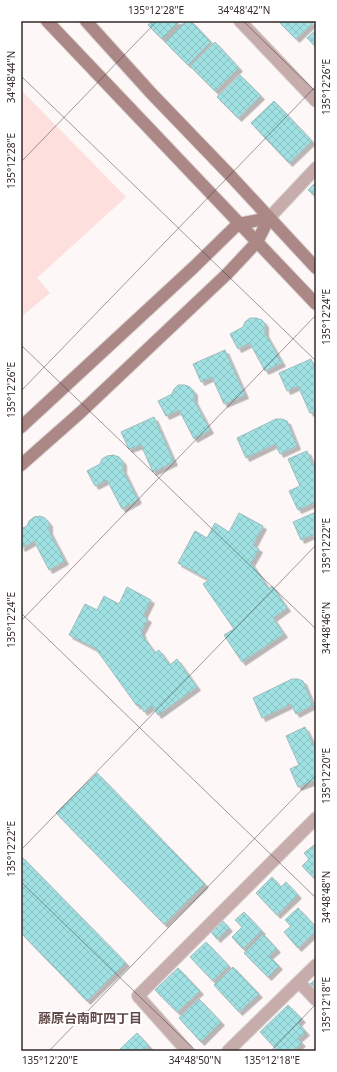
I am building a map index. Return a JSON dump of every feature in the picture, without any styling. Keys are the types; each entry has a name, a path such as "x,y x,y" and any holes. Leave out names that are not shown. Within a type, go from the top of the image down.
{"street":[{"path":"47,21 185,165 238,224 316,304"},
{"path":"86,21 151,93 316,268"},
{"path":"240,21 316,101"},
{"path":"21,466 81,412 223,278 257,242 269,218 316,168"},
{"path":"21,427 194,267 238,224 269,218"},
{"path":"188,1051 138,996 316,818"},
{"path":"228,1051 316,965"},
{"path":"299,982 316,1000"}],"shaded area":[{"path":"21,90 126,197 37,278 50,293 21,317"}],"building":[{"path":"152,21 180,21 162,39 148,25"},
{"path":"186,21 191,21 211,42 188,65 165,42"},
{"path":"278,21 315,21 296,39"},
{"path":"316,30 316,47 307,38"},
{"path":"215,42 239,68 215,91 190,66"},
{"path":"240,75 261,96 238,118 217,97"},
{"path":"274,101 312,141 289,163 251,123"},
{"path":"316,182 316,197 308,190"},
{"path":"250,318 262,320 265,324 265,333 282,363 265,371 250,343 238,349 230,334 243,327 245,322"},
{"path":"225,350 245,395 224,404 212,377 201,382 193,364"},
{"path":"311,359 316,370 316,411 310,413 298,386 287,391 279,373"},
{"path":"178,385 190,387 194,392 194,400 210,430 194,439 179,410 166,416 158,401 172,394"},
{"path":"154,417 174,462 153,472 141,445 129,449 121,432"},
{"path":"276,419 287,421 297,446 280,454 275,444 246,458 237,438"},
{"path":"307,451 316,471 316,502 298,510 289,491 300,486 288,459"},
{"path":"113,455 119,457 123,462 123,470 138,500 122,509 107,480 95,486 87,471 100,464 102,459"},
{"path":"316,512 316,543 312,535 301,540 293,522"},
{"path":"239,513 263,526 253,545 259,549 251,563 269,589 272,586 287,608 273,618 284,634 242,662 224,635 234,629 203,584 209,580 178,563 195,531 207,538 215,523 229,532"},
{"path":"40,516 45,518 49,523 49,531 65,561 49,570 34,541 22,548 21,547 21,529 27,526 29,521 34,517"},
{"path":"127,587 151,600 143,616 148,619 141,632 143,634 142,635 155,653 159,650 170,665 177,659 197,687 158,715 152,706 144,712 139,704 137,706 96,649 69,635 85,604 97,610 104,596 119,604"},
{"path":"292,679 303,681 313,705 296,714 291,704 262,718 253,698"},
{"path":"305,727 316,750 316,780 298,787 290,769 299,765 286,736"},
{"path":"97,773 205,884 164,924 56,813"},
{"path":"314,845 316,847 316,880 302,866 309,859 304,853"},
{"path":"21,856 126,963 87,1001 21,933"},
{"path":"272,877 281,887 286,882 298,895 277,915 256,893"},
{"path":"298,908 316,927 316,931 298,948 284,932 291,926 285,920"},
{"path":"244,912 262,931 243,949 232,937 242,927 235,920"},
{"path":"223,921 229,928 217,939 211,932"},
{"path":"263,934 277,949 269,956 279,966 268,977 244,953"},
{"path":"206,942 229,966 213,981 190,957"},
{"path":"233,967 259,994 239,1012 214,985"},
{"path":"178,968 200,991 177,1012 155,990"},
{"path":"316,979 316,990 310,984"},
{"path":"199,999 221,1022 201,1042 179,1018"},
{"path":"288,1005 302,1019 298,1023 306,1032 298,1039 302,1043 293,1051 278,1051 260,1032"},
{"path":"137,1033 149,1046 143,1051 118,1051"}],"district":[{"name":"藤原台南町四丁目","path":"90,1018"}]}
